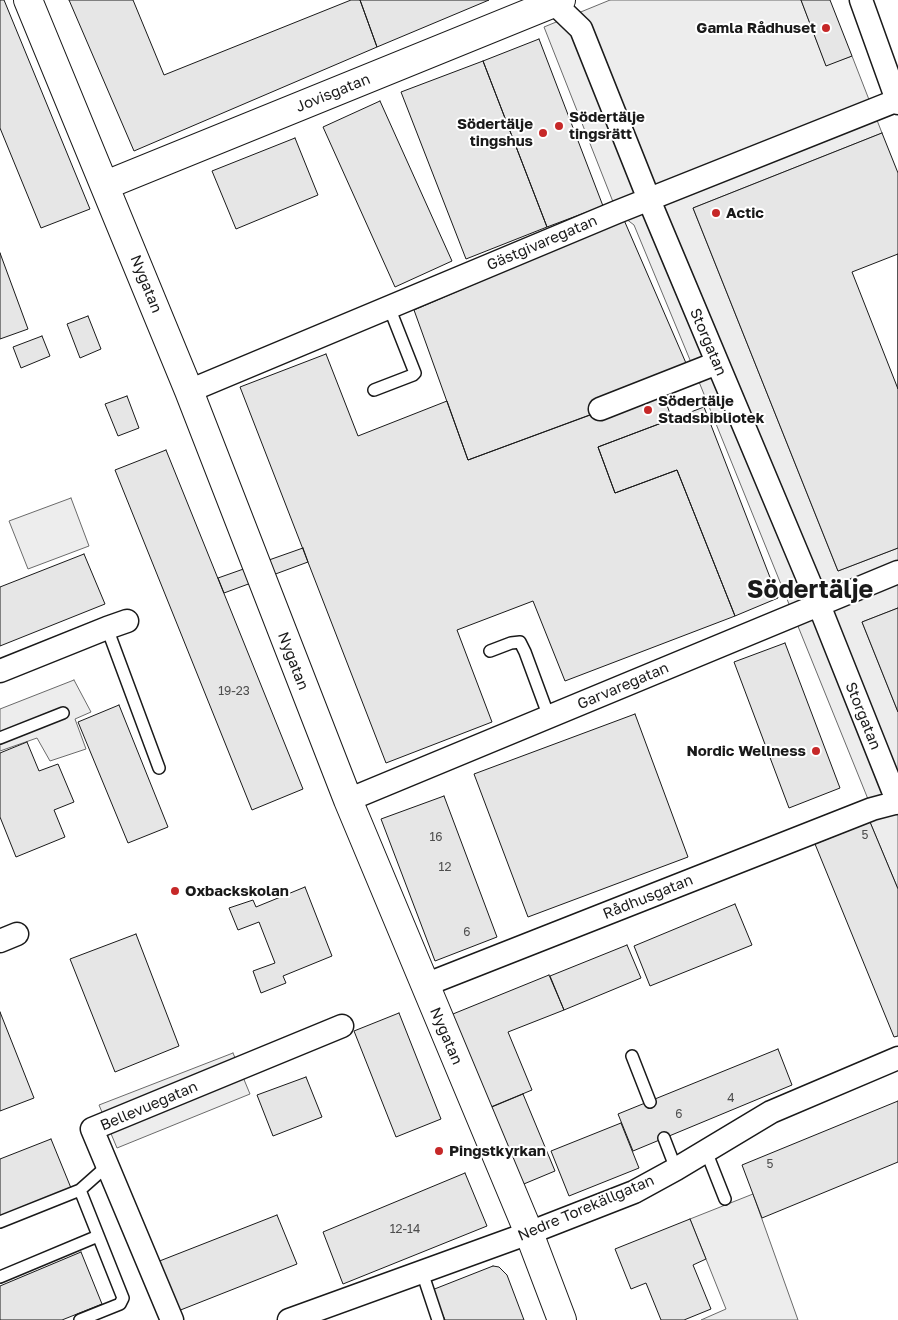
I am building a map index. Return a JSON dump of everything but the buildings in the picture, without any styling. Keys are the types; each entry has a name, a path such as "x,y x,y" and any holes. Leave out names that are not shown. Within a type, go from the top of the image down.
{"street":[{"name":"Nygatan","path":"28,0 106,185 189,391 348,800 529,1233 562,1320"},
{"path":"861,0 898,101"},
{"name":"Jovisgatan","path":"106,185 556,1"},
{"name":"Storgatan","path":"556,1 581,29 649,199 819,605 898,802"},
{"name":"Gästgivaregatan","path":"189,391 649,199 898,101"},
{"path":"600,409 717,363"},
{"name":"Garvaregatan","path":"348,800 898,572"},
{"path":"0,671 117,624"},
{"name":"Rådhusgatan","path":"425,986 872,809 898,802"},
{"name":"Bellevuegatan","path":"172,1320 92,1129 342,1026"},
{"name":"Nedre Torekällgatan","path":"290,1320 529,1233 634,1192 771,1112 898,1058"}],"lane":[{"path":"374,390 415,373 389,307"},
{"path":"117,624 159,768"},
{"path":"490,651 511,643 520,642 549,717"},
{"path":"0,738 63,713"},
{"path":"632,1056 650,1102"},
{"path":"664,1138 676,1169"},
{"path":"706,1151 725,1199"},
{"path":"0,1222 80,1190 107,1166"},
{"path":"80,1190 123,1298 120,1304 80,1320"},
{"path":"0,1277 98,1236"},
{"path":"422,1272 438,1320"}],"shaded area":[{"path":"610,0 801,0 826,65 852,56 882,133 693,208 838,571 898,548 898,608 862,622 898,712 898,889 870,822 872,809 695,372 634,225 617,212 544,27"},
{"path":"71,498 89,546 28,569 9,521"},
{"path":"74,680 91,712 75,719 86,749 50,761 37,738 0,751 0,709"},
{"path":"233,1053 250,1094 117,1148 99,1105"},
{"path":"753,1194 798,1320 701,1320 726,1309 690,1219"}],"place":[{"name":"Gamla Rådhuset","path":"826,28"},
{"name":"Södertälje tingsrätt","path":"559,126"},
{"name":"Södertälje tingshus","path":"543,133"},
{"name":"Actic","path":"716,213"},
{"name":"Södertälje Stadsbibliotek","path":"648,410"},
{"name":"Nordic Wellness","path":"816,751"},
{"name":"Oxbackskolan","path":"175,891"},
{"name":"Pingstkyrkan","path":"439,1151"}],"district":[{"name":"Södertälje","path":"810,590"}]}
